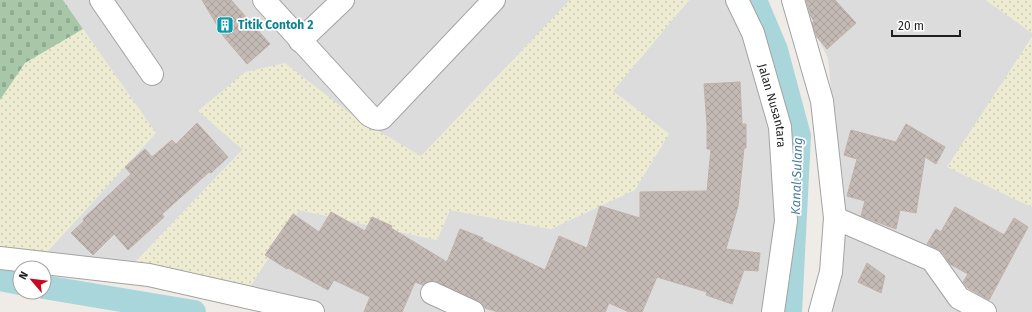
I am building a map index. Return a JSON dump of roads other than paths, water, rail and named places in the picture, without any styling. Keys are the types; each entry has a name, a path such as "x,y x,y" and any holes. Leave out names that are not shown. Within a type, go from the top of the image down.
{"street":[{"path":"101,0 152,74"},
{"path":"264,0 369,115 375,119 382,118 494,0"},
{"path":"300,41 343,0"},
{"name":"Jalan Nusantara","path":"737,0 752,33 780,127 786,221 773,312"},
{"path":"793,0 822,101 835,218 831,272 820,312"},
{"path":"835,218 932,260 959,298 985,312"},
{"path":"0,258 149,274 313,312"},
{"path":"432,294 473,312"}],"waterway":[{"name":"Kanal Sulang","path":"755,0 776,50 799,136 790,312"},
{"path":"0,279 12,281"},
{"path":"52,288 194,312"}],"place":[{"name":"Titik Contoh 2","path":"225,25"}]}
